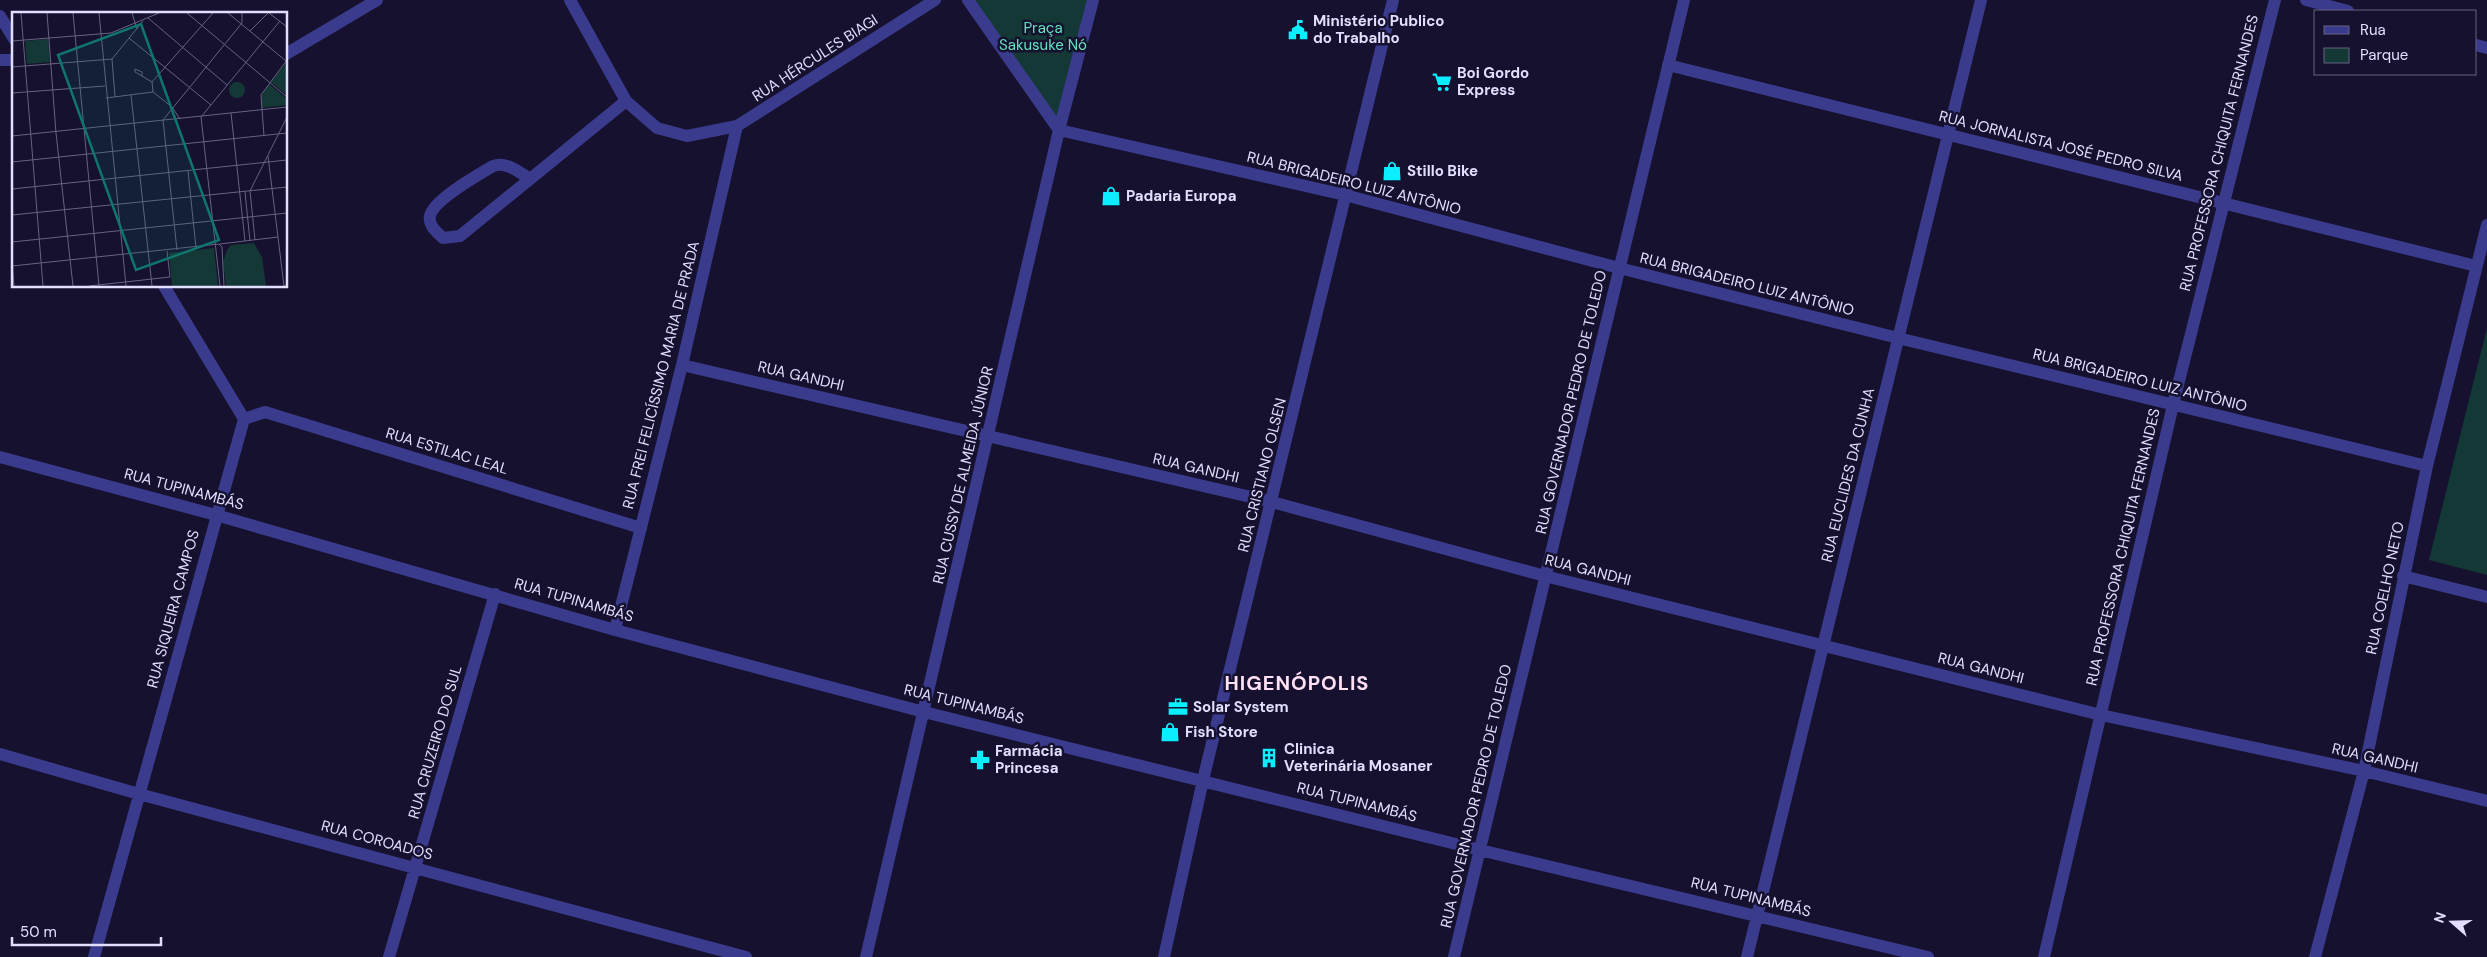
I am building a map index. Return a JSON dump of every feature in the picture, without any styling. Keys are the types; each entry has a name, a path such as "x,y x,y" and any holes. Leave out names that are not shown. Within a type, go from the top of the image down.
{"street":[{"path":"288,53 377,0"},
{"path":"570,0 626,101 656,128 687,136 737,126"},
{"name":"RUA HÉRCULES BIAGI","path":"737,126 935,0"},
{"path":"968,0 1060,130"},
{"name":"RUA CUSSY DE ALMEIDA JÚNIOR","path":"866,957 1060,130 1093,0"},
{"name":"RUA CRISTIANO OLSEN","path":"1164,957 1203,780 1393,0"},
{"name":"RUA GOVERNADOR PEDRO DE TOLEDO","path":"1454,957 1684,0"},
{"name":"RUA EUCLIDES DA CUNHA","path":"1747,957 1981,0"},
{"name":"RUA PROFESSORA CHIQUITA FERNANDES","path":"2044,957 2173,405 2275,0"},
{"path":"2306,0 2344,10"},
{"path":"0,16 12,36"},
{"name":"RUA JORNALISTA JOSÉ PEDRO SILVA","path":"1668,65 2476,266"},
{"path":"530,179 506,164 499,163 436,205 430,216 431,226 443,238 460,236 626,101"},
{"name":"RUA FREI FELICÍSSIMO MARIA DE PRADA","path":"615,630 682,365 737,126"},
{"name":"RUA BRIGADEIRO LUIZ ANTÔNIO","path":"1060,130 1345,195 1619,268 1898,338 2427,466"},
{"name":"RUA COELHO NETO","path":"2315,957 2364,771 2427,466 2487,225"},
{"path":"165,288 244,419"},
{"name":"RUA GANDHI","path":"682,365 1272,502 1545,576 2101,715 2364,771 2487,801"},
{"name":"RUA ESTILAC LEAL","path":"244,419 265,412 641,528"},
{"name":"RUA SIQUEIRA CAMPOS","path":"94,957 244,419"},
{"name":"RUA TUPINAMBÁS","path":"0,457 216,515 615,630 924,712 1480,850 1928,957"},
{"path":"2403,576 2487,597"},
{"name":"RUA CRUZEIRO DO SUL","path":"389,957 494,594"},
{"name":"RUA COROADOS","path":"0,754 139,794 746,957"}],"green space":[{"name":"Praça Sakusuke Nó","path":"972,0 1091,0 1059,126"},
{"path":"2487,328 2487,575 2429,560"}],"place":[{"name":"Ministério Publico do Trabalho","path":"1298,30"},
{"name":"Boi Gordo Express","path":"1442,82"},
{"name":"Stillo Bike","path":"1392,171"},
{"name":"Padaria Europa","path":"1111,196"},
{"name":"Solar System","path":"1178,707"},
{"name":"Fish Store","path":"1170,732"},
{"name":"Clinica Veterinária Mosaner","path":"1269,758"},
{"name":"Farmácia Princesa","path":"980,760"}],"district":[{"name":"HIGENÓPOLIS","path":"1297,683"}]}
